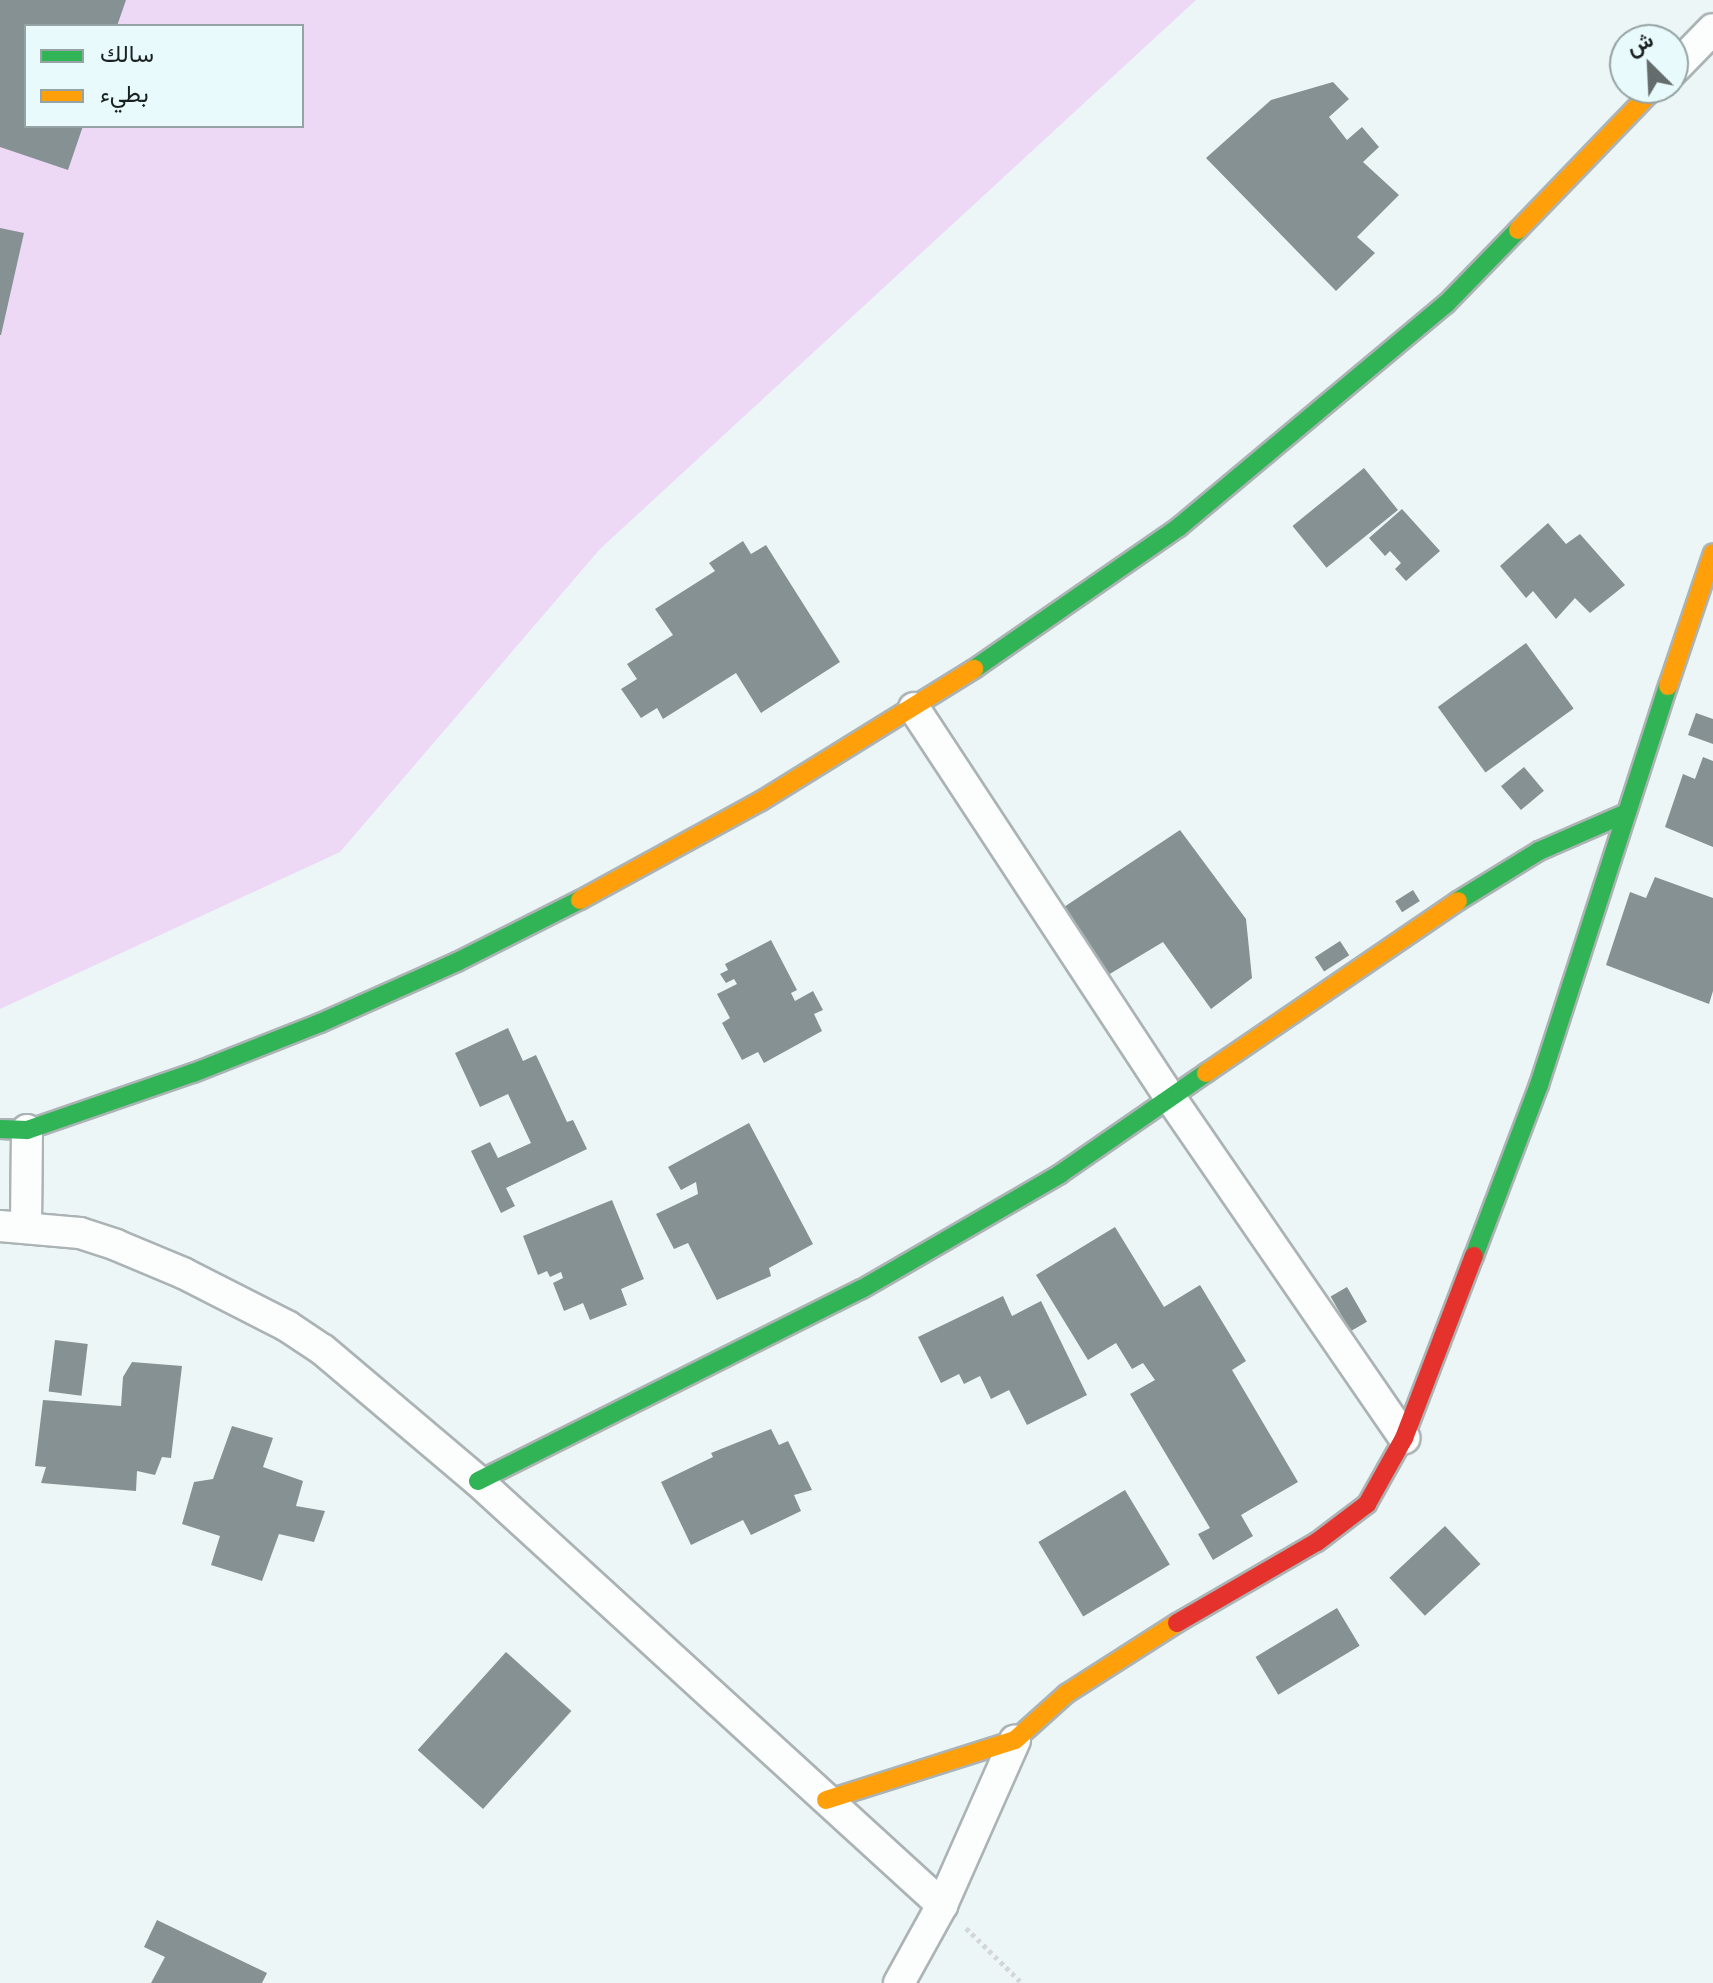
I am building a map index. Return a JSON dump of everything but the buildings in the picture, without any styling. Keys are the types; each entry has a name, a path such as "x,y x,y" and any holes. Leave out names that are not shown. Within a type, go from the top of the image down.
{"street":[{"path":"1689,54 1713,29"},
{"path":"942,1905 478,1481 323,1350 287,1326 183,1273 116,1245 80,1233 13,1226 14,1129 193,1073 320,1023 457,962 531,927 761,801 914,708 1005,649 1179,527 1446,304 1640,104"},
{"path":"899,1983 942,1905 1015,1740 1066,1694 1204,1606 1317,1542 1360,1511 1404,1438 1539,1085 1624,814 1713,553"},
{"path":"914,708 1170,1097 1404,1438"},
{"path":"478,1481 862,1289 1060,1174 1409,932 1539,851 1624,814"},
{"path":"826,1800 1015,1740"}],"path":[{"path":"942,1905 1022,1983"}],"shaded area":[{"path":"0,0 1196,0 600,549 340,852 0,1009"}],"traffic: fast":[{"path":"974,669 1179,527 1446,304 1518,230"},
{"path":"1474,1256 1539,1085 1668,686"},
{"path":"1458,901 1539,851 1624,814"},
{"path":"0,1129 27,1130 193,1073 320,1023 457,962 580,900"},
{"path":"478,1481 862,1289 1060,1174 1206,1073"}],"traffic: slow":[{"path":"1518,230 1640,104"},
{"path":"1668,686 1713,553"},
{"path":"580,900 761,801 974,669"},
{"path":"1206,1073 1458,901"},
{"path":"826,1800 1015,1740 1066,1694 1177,1623"}],"traffic: jam":[{"path":"1177,1623 1317,1542 1367,1504 1404,1438 1474,1256"}]}
